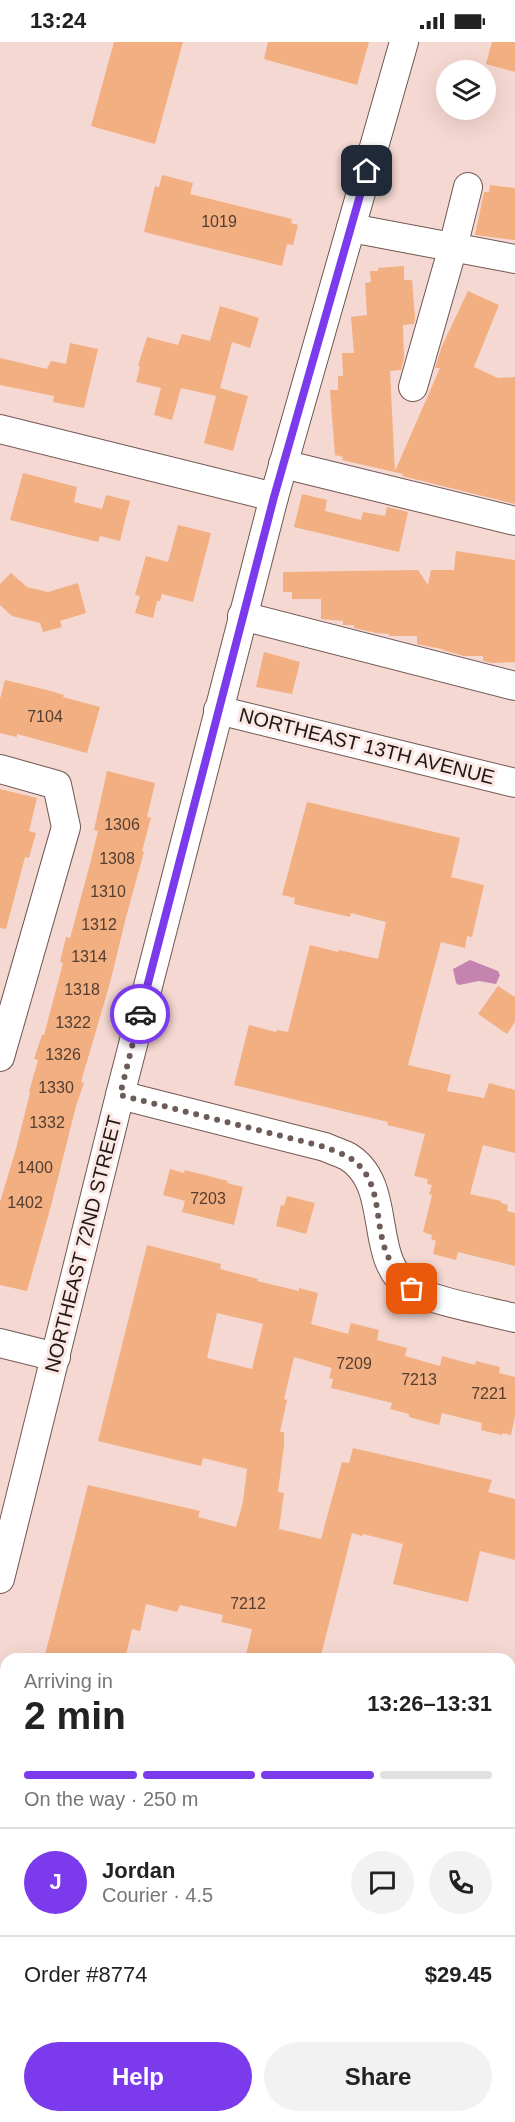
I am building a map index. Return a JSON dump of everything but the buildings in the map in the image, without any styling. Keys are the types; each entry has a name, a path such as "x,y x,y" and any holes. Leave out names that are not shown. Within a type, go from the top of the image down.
{"street":[{"name":"NORTHEAST 72ND STREET","path":"0,1579 242,616 283,464 404,42"},
{"path":"413,387 468,187"},
{"path":"351,228 515,259"},
{"path":"0,429 274,497"},
{"path":"283,464 515,521"},
{"path":"242,616 515,687"},
{"name":"NORTHEAST 13TH AVENUE","path":"218,710 515,783"},
{"path":"0,769 57,785 66,827 0,1057"},
{"path":"120,1095 325,1147 348,1157 370,1181 377,1202 386,1252 393,1268 402,1280 412,1289 435,1298 515,1318"},
{"path":"0,1343 56,1357"}],"shaded area":[{"path":"470,960 498,971 500,975 496,984 479,981 459,985 456,983 453,969"}],"way so far":[{"path":"140,1014 120,1095 325,1147 348,1157 370,1181 377,1202 386,1252 393,1268 412,1289"}],"route":[{"path":"140,1014 274,497 367,171"}]}
